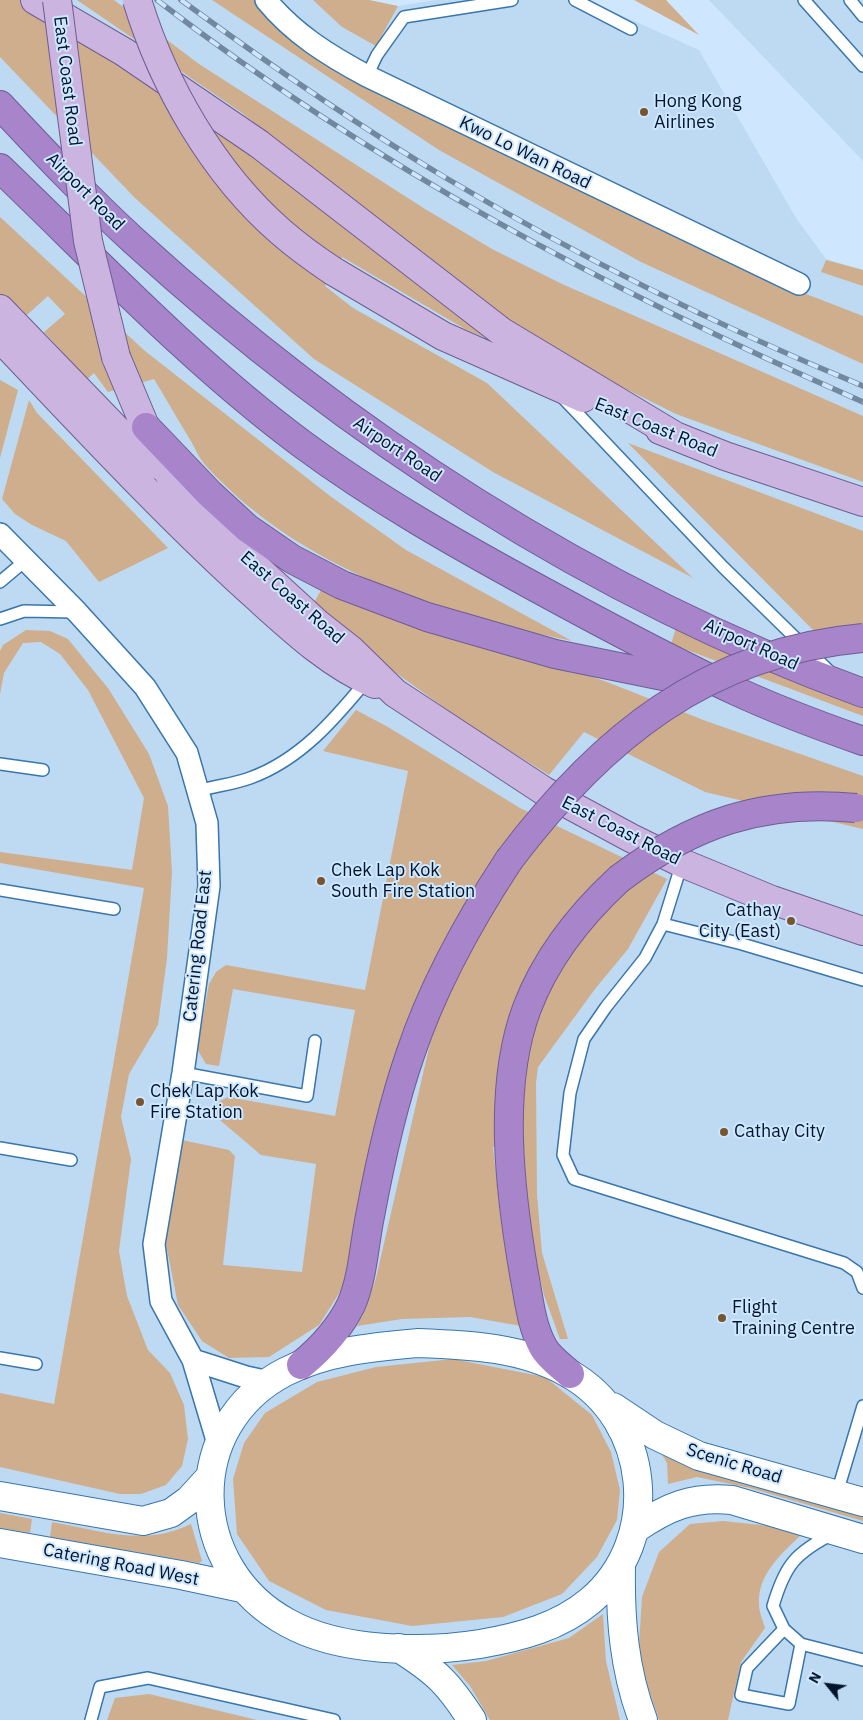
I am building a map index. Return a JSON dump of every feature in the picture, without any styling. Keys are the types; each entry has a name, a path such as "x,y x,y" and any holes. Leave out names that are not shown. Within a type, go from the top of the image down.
{"highway":[{"name":"Airport Road","path":"0,105 132,239 178,280 292,375 376,436 503,518 608,578 732,639 854,689"},
{"path":"0,168 159,321 226,382 302,444 356,482 482,558 595,620 736,691 863,741"},
{"path":"146,427 210,494 247,528 292,559 342,585 427,617 555,654 736,691"},
{"path":"301,1365 330,1338 352,1303 362,1264 382,1156 410,1055 434,993 468,925 509,860 543,815 587,769 629,732 674,700 708,681 769,655 800,647 863,638"},
{"path":"580,1381 544,1350 532,1316 514,1199 510,1127 511,1080 522,1026 538,984 552,958 580,919 619,879 660,850 681,838 736,816 791,806 832,805 860,808"}],"main road":[{"path":"35,0 124,52 259,144 502,332 677,437"},
{"name":"East Coast Road","path":"57,0 88,241 116,357 164,468 178,488 223,537 370,676 544,791 682,863 772,900 863,931"},
{"name":"East Coast Road","path":"137,0 152,43 177,95 225,170 248,198 280,231 333,271 443,336 551,384 725,456 863,502"},
{"path":"0,310 126,438 164,468"},
{"path":"0,338 186,532 280,617 342,668 370,676"},
{"path":"621,1566 592,1599 573,1614 535,1631 464,1646 399,1648 341,1641 300,1630 258,1604 242,1588 223,1559 212,1530 209,1503 210,1477 219,1447 234,1417 255,1393 270,1382 301,1365 366,1348 418,1343 468,1344 515,1352 543,1361 580,1381 610,1410 624,1431 633,1453 639,1494 635,1528 621,1566 620,1613 633,1695 642,1720"},
{"name":"Scenic Road","path":"580,1381 632,1421 699,1456 837,1493 863,1502"},
{"path":"0,1496 143,1521 171,1514 189,1500 210,1477"},
{"name":"Scenic Road","path":"635,1528 658,1513 675,1506 712,1498 732,1500 863,1539"},
{"name":"Catering Road West","path":"4,1548 181,1575 242,1588"},
{"path":"399,1648 430,1667 447,1684 472,1720"}],"street":[{"name":"Kwo Lo Wan Road","path":"266,0 278,16 311,43 367,76 799,284"},
{"name":"Catering Road East","path":"0,534 77,612 145,687 187,753 207,822 209,886 183,1073 154,1244 161,1301 192,1360 219,1447"},
{"path":"192,1360 246,1377 270,1382"}],"lane":[{"path":"367,76 377,55 404,17 512,0"},
{"path":"575,0 631,29"},
{"path":"804,0 863,66"},
{"path":"850,0 863,16"},
{"path":"502,332 588,427 736,580 854,689"},
{"path":"0,582 26,560"},
{"path":"0,619 24,611 77,612"},
{"path":"198,791 250,778 293,756 328,726 370,676"},
{"path":"0,764 43,770"},
{"path":"682,863 663,924 645,958 606,1007 584,1039 570,1093 563,1155 574,1179 844,1263 857,1272 863,1288"},
{"path":"0,890 114,909"},
{"path":"663,924 742,944 863,980"},
{"path":"183,1073 307,1096 315,1041"},
{"path":"0,1148 71,1160"},
{"path":"0,1358 36,1364"},
{"path":"837,1493 863,1406"},
{"path":"837,1532 818,1542 794,1559 781,1579 773,1606 784,1629 801,1644 863,1660"},
{"path":"784,1629 747,1668 741,1695 789,1704 801,1644"},
{"path":"91,1720 100,1686 148,1678 334,1720"}],"shaded area":[{"path":"0,0 369,0 398,6 436,0 587,0 699,50 796,218 826,259 863,270 863,1720 0,1720"},
{"path":"0,0 32,0 227,137 497,343 465,329 342,257 325,286 353,308 487,383 693,578 493,472 314,359 135,198 0,57"},
{"path":"77,0 114,0 199,64 425,209 492,249 562,284 863,416 863,482 676,414 550,351 457,291 355,202 242,113"},
{"path":"212,0 259,0 313,50 757,275 863,316 863,364 641,262 439,150"},
{"path":"313,0 369,0 398,6 376,46 342,27"},
{"path":"634,0 666,0 699,35"},
{"path":"709,0 863,0 863,161"},
{"path":"0,217 145,351 330,496 406,550 572,641 522,630 423,601 375,582 329,560 285,534 245,503 204,464 154,379 108,392 94,373 78,388 57,364 66,356 44,332 65,314 48,296 9,331 0,321"},
{"path":"826,260 863,270 863,286 821,272"},
{"path":"0,380 18,390 0,458"},
{"path":"29,400 37,413 168,548 99,582 66,541 32,525 15,514 2,499"},
{"path":"628,443 863,531 863,650 817,634"},
{"path":"325,583 607,682 706,721 863,776 863,829 705,792 584,732 549,775 467,724 385,665 312,606"},
{"path":"676,628 863,702 863,716 671,644"},
{"path":"26,630 50,631 68,639 108,688 149,754 168,806 172,872 167,958 158,1025 129,1074 121,1117 131,1159 119,1251 127,1296 148,1350 170,1373 184,1405 188,1439 182,1466 166,1485 141,1494 120,1494 0,1467 0,1393 54,1404 144,888 0,863 0,852 132,870 144,798 88,690 60,654 41,642 23,643 4,673 0,694 0,651 3,645"},
{"path":"356,710 388,727 520,808 667,879 628,949 595,989 538,1067 536,1083 537,1195 542,1253 568,1339 560,1339 544,1295 525,1216 524,1146 493,1147 501,1221 521,1326 470,1317 402,1319 357,1326 365,1311 376,1278 431,1039 405,1031 396,1052 355,1226 345,1284 319,1325 269,1357 229,1358 202,1341 178,1305 166,1244 182,1140 229,1150 235,1156 223,1265 302,1272 316,1164 261,1155 221,1121 215,1111 218,1102 228,1097 335,1116 355,1010 233,989 219,1066 206,1064 197,1049 209,984 216,972 226,965 365,990 408,771 323,751"},
{"path":"453,1359 545,1377 592,1415 611,1452 620,1490 617,1520 597,1557 562,1594 503,1617 412,1626 326,1610 269,1581 237,1534 233,1479 244,1443 265,1413 317,1382 376,1367"},
{"path":"658,1448 863,1513 863,1521 750,1488 697,1477 668,1484 667,1463"},
{"path":"0,1513 32,1519 30,1533 0,1528"},
{"path":"723,1521 799,1529 801,1535 778,1558 762,1584 759,1594 759,1608 765,1628 741,1662 728,1720 659,1720 638,1660 642,1597 659,1552 690,1524"},
{"path":"52,1522 106,1533 140,1536 174,1531 191,1524 202,1561 199,1563 50,1537"},
{"path":"603,1614 606,1661 620,1720 490,1720 470,1686 452,1665 486,1661 569,1638"},
{"path":"149,1694 257,1720 107,1720 115,1698"}],"railway":[{"path":"157,0 239,61 324,118 410,172 587,270 678,316 863,402"},
{"path":"181,0 345,115 446,178 547,236 703,315 863,386"}],"place":[{"name":"Hong Kong Airlines","path":"644,112"},
{"name":"Chek Lap Kok South Fire Station","path":"321,881"},
{"name":"Cathay City (East)","path":"791,921"},
{"name":"Chek Lap Kok Fire Station","path":"140,1102"},
{"name":"Cathay City","path":"724,1132"},
{"name":"Flight Training Centre","path":"722,1318"}]}
